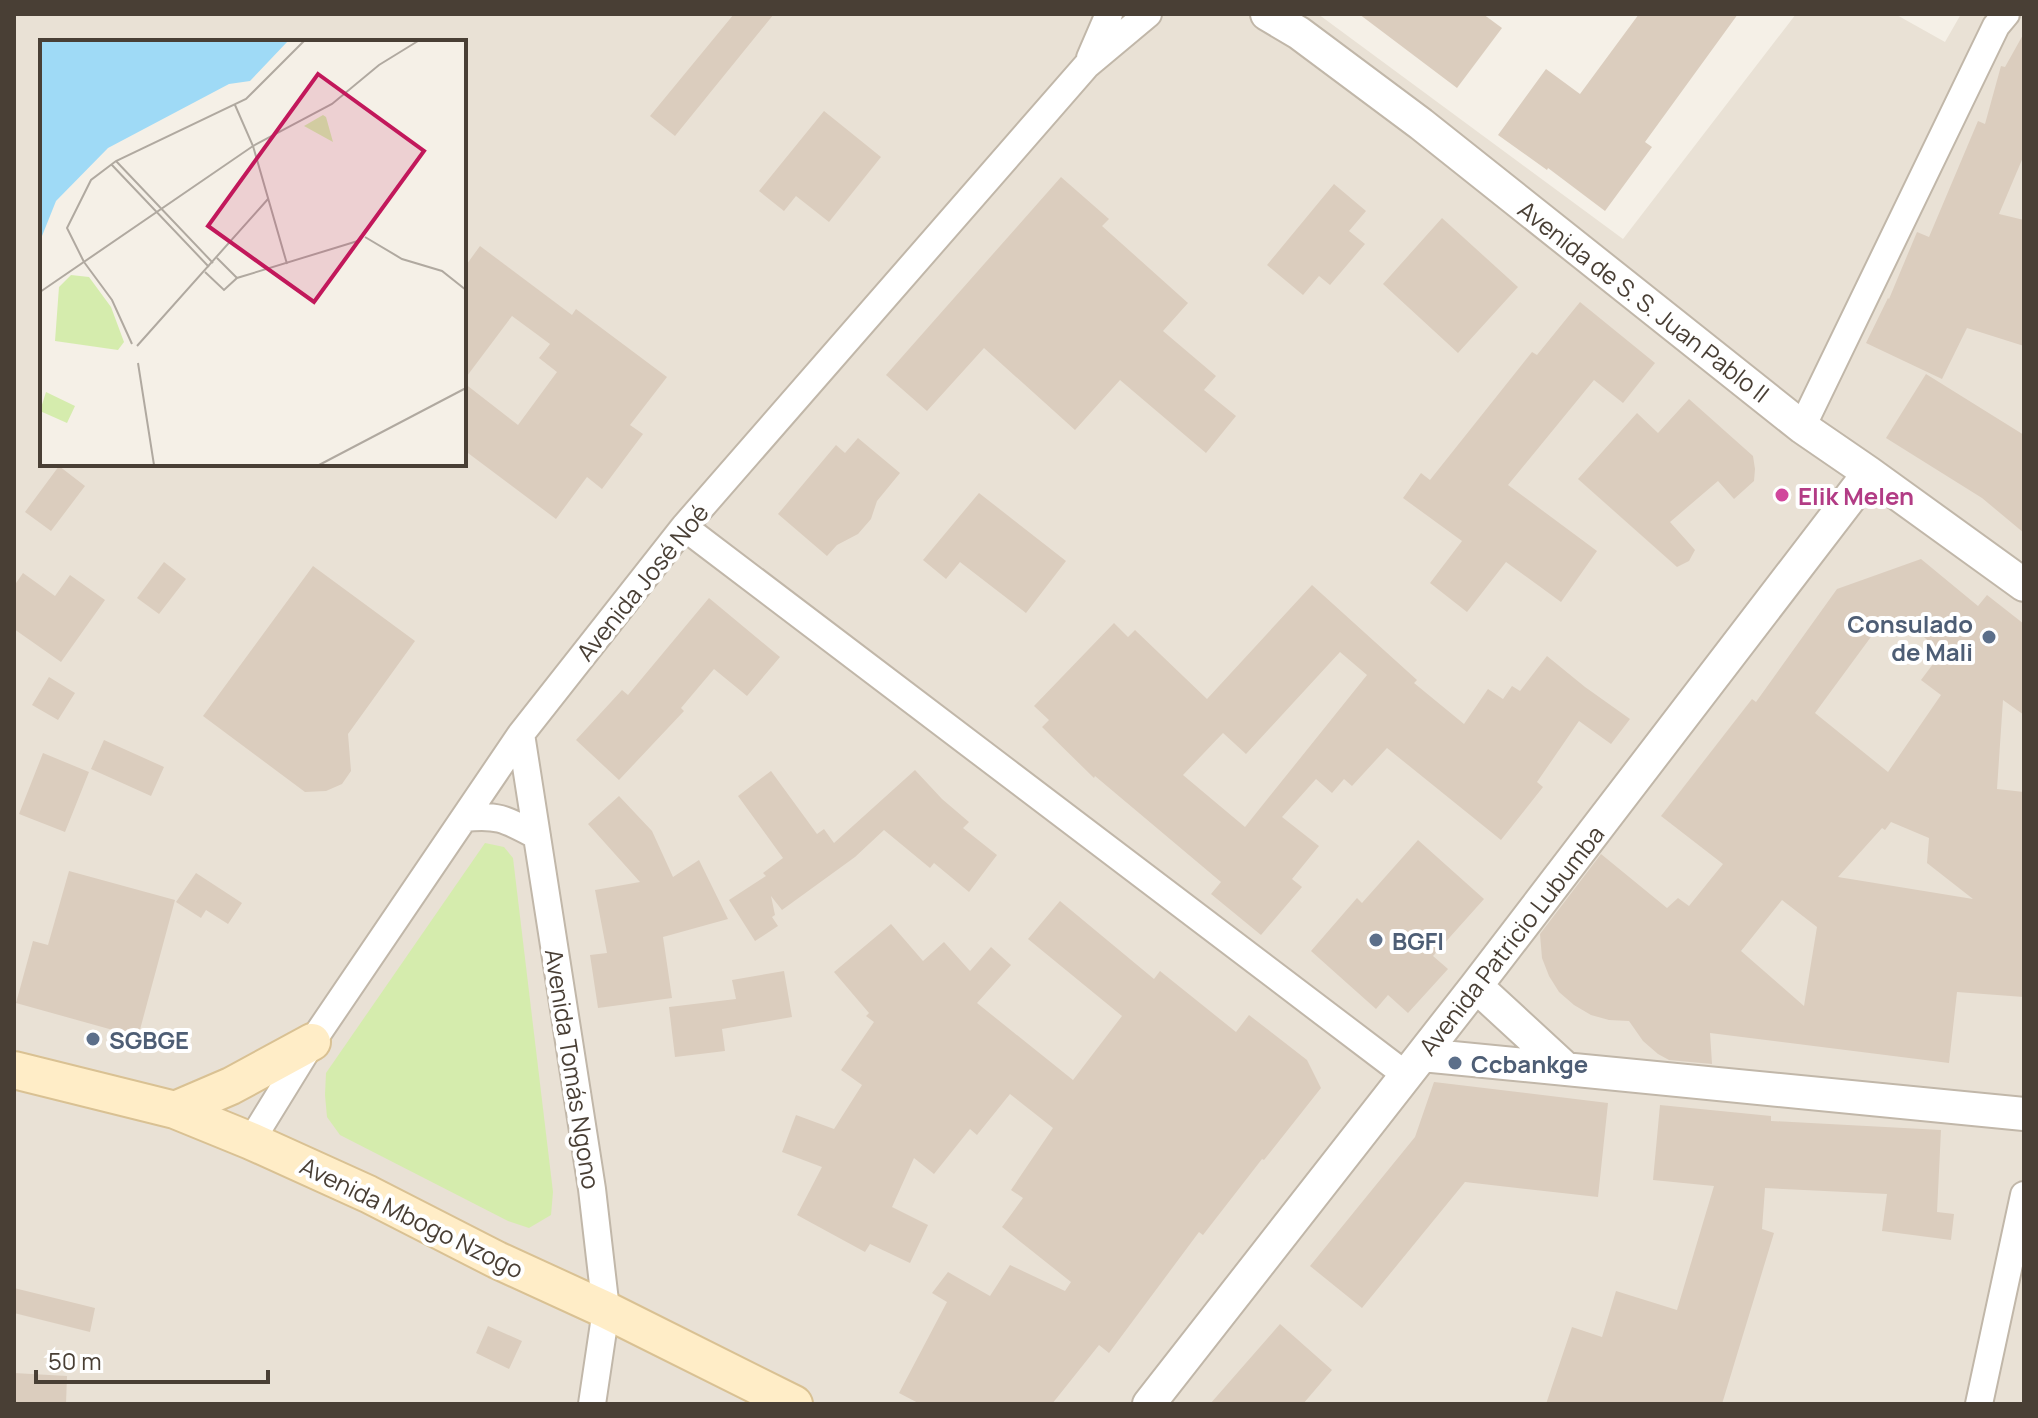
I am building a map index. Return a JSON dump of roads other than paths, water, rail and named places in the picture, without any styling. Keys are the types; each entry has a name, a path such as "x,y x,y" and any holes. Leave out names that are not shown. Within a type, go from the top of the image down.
{"main road":[{"path":"175,1110 231,1086 312,1042"},
{"name":"Avenida Mbogo Nzogo","path":"14,1070 175,1110 251,1141 368,1194 794,1404"}],"street":[{"name":"Avenida José Noé","path":"1087,65 1109,14"},
{"name":"Avenida José Noé","path":"251,1141 312,1042 521,734 684,527 1087,65 1148,14"},
{"name":"Avenida de S. S. Juan Pablo II","path":"1267,14 1299,33 1421,124 1802,427 2024,585"},
{"path":"1802,427 1996,26 2006,14"},
{"name":"Avenida Patricio Lubumba","path":"1149,1404 1476,986 1869,473"},
{"path":"684,527 1414,1065 1565,1068 2024,1114"},
{"name":"Avenida Tomás Ngono","path":"521,734 592,1189 606,1310 592,1404"},
{"path":"464,818 495,816 537,836"},
{"path":"1476,986 1565,1068"},
{"path":"1979,1404 2024,1195"}],"place":[{"name":"Elik Melen","path":"1782,495"},
{"name":"Consulado de Mali","path":"1989,637"},
{"name":"BGFI","path":"1376,940"},
{"name":"SGBGE","path":"93,1039"},
{"name":"Ccbankge","path":"1455,1063"}]}
